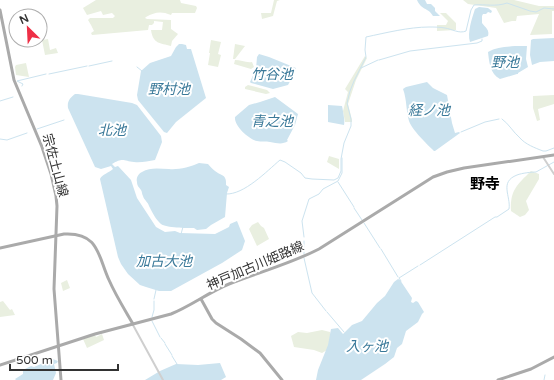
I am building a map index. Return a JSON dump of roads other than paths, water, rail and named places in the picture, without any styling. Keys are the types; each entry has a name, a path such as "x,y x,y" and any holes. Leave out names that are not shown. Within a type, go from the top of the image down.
{"main road":[{"name":"宗佐土山線","path":"0,10 14,80 37,133 51,174 56,200 54,289 62,380"},
{"name":"神戸加古川姫路線","path":"0,365 95,334 181,310 222,287 305,256 433,177 464,168 554,155"},
{"path":"0,248 70,234 79,235 88,240 95,246 100,254 109,280 133,324"},
{"path":"201,299 212,319 260,352 282,380"},
{"path":"498,380 535,367 554,357"}],"street":[{"path":"543,157 554,174"},
{"path":"133,324 163,380"}],"water":[{"path":"417,0 425,0 427,4 431,4 440,16 433,16 429,11 421,6"},
{"path":"479,7 488,8 492,11 491,13 488,12 483,14 482,16 482,23 488,30 488,36 470,42 469,30 471,21 475,9"},
{"path":"554,38 554,61 540,62 532,65 530,55 531,40"},
{"name":"野村池","path":"179,44 186,45 187,49 191,49 206,98 176,122 167,133 164,132 138,100 137,95 141,71 150,63 171,56"},
{"name":"野池","path":"527,46 526,59 528,67 518,74 500,79 492,71 488,52 498,48"},
{"name":"竹谷池","path":"259,54 296,68 288,85 273,89 250,82 256,69 257,57"},
{"name":"経ノ池","path":"427,82 433,88 447,95 455,133 460,133 435,151 420,137 411,125 403,89"},
{"name":"加古大池","path":"75,94 137,105 161,136 162,142 155,160 134,162 121,160 112,164 115,167 118,166 131,180 137,198 156,227 165,232 175,231 180,233 215,234 237,221 245,241 242,250 222,263 171,291 159,291 140,285 128,274 118,257 100,179 113,169 111,166 101,169 95,167 68,108 69,100"},
{"name":"青之池","path":"275,97 298,114 295,125 287,140 288,141 279,143 254,140 239,128 235,121 235,117 249,105"},
{"path":"328,105 342,106 344,125 328,122"},
{"path":"199,163 208,164 226,179 226,185 229,187 225,217 206,229 197,230 194,228 172,227 161,224 154,216 137,183 138,175 148,169 180,169"},
{"name":"入ヶ池","path":"398,279 412,298 411,302 418,302 424,312 418,322 406,331 402,344 397,348 394,357 361,380 316,380 318,370 328,345 331,329 338,328 343,334 352,325 362,321"},
{"path":"44,358 50,358 58,361 54,364 56,373 53,380 15,379 23,374 23,370 31,366 34,367 41,364"},
{"path":"220,363 226,377 221,380 145,380 176,364 198,365"}],"waterway":[{"path":"226,194 240,191 248,187 280,160 301,173 305,178 334,180 338,178 341,171 341,159 344,143 351,126 347,103 354,81 366,57 366,37 397,30 421,27 439,27 463,32 466,31 471,10 474,5 495,5 507,3 536,12 544,8 554,9"},
{"path":"379,60 410,51 477,43 482,41 482,39"},
{"path":"361,68 378,60"},
{"path":"89,66 112,61"},
{"path":"49,74 87,66"},
{"path":"137,67 142,71"},
{"path":"22,86 23,84 17,81 46,74"},
{"path":"0,101 13,97"},
{"path":"461,132 485,122 499,119"},
{"path":"502,119 527,144 543,151 554,148"},
{"path":"37,129 64,120"},
{"path":"0,139 7,140 27,133"},
{"path":"304,237 302,221 309,199 338,181 342,173 342,158"},
{"path":"420,265 509,209 507,190 508,181 517,175 536,172 554,162"},
{"path":"338,182 354,207"},
{"path":"354,208 362,220"},
{"path":"364,223 380,248"},
{"path":"181,234 183,227"},
{"path":"304,241 304,254"},
{"path":"381,249 398,277"},
{"path":"304,258 312,293 326,311"},
{"path":"401,281 399,278 418,266"},
{"path":"154,299 156,290"},
{"path":"152,317 154,301"},
{"path":"327,312 344,332"},
{"path":"152,321 160,337"},
{"path":"161,338 165,343"},
{"path":"165,344 172,355"},
{"path":"172,356 177,364"},
{"path":"544,380 545,375"}],"district":[{"name":"野寺","path":"485,184"}],"water label":[{"name":"北池","path":"112,130"}]}
